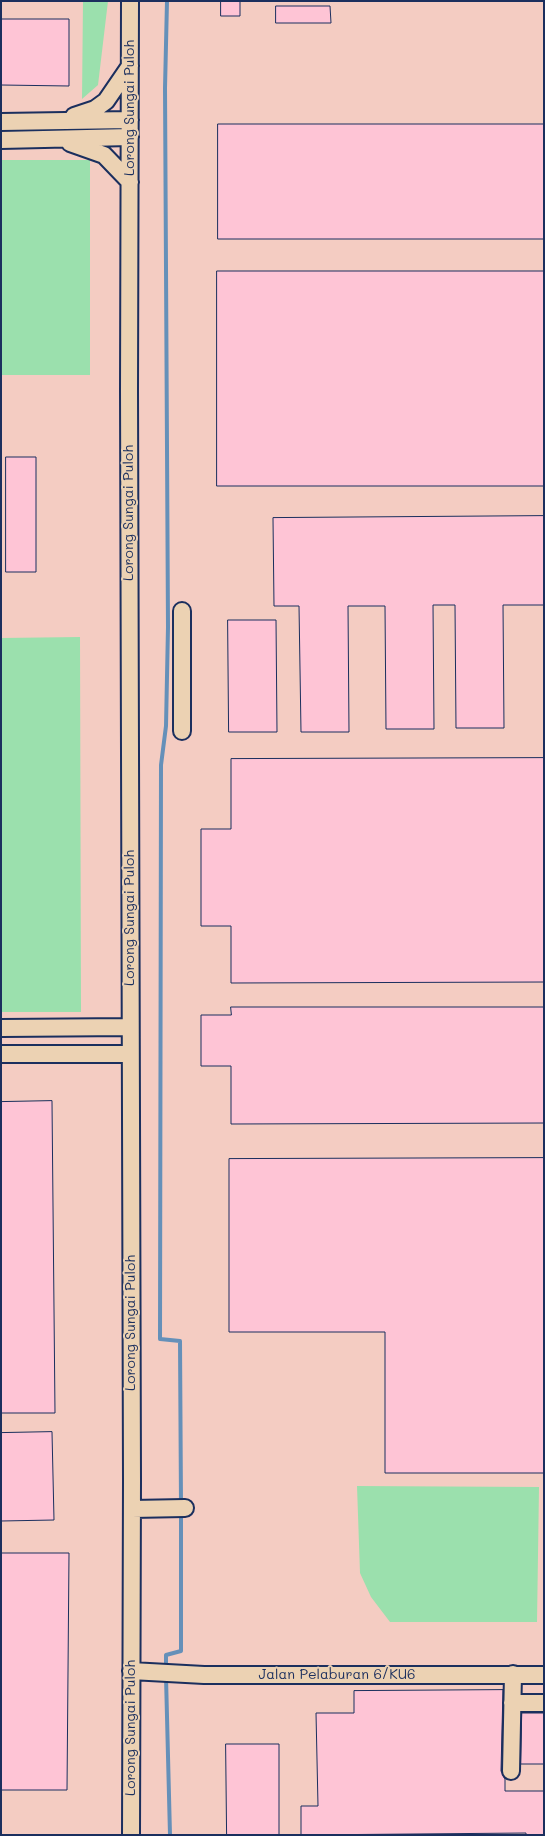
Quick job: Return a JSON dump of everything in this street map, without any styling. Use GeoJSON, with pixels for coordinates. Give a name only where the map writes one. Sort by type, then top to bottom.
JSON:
{"type":"FeatureCollection","features":[{"type":"Feature","properties":{"kind":"street","name":"Lorong Sungai Puloh"},"geometry":{"type":"LineString","coordinates":[[130,1],[131,1835]]}},
{"type":"Feature","properties":{"kind":"street"},"geometry":{"type":"LineString","coordinates":[[55,121],[95,109],[106,101],[130,66]]}},
{"type":"Feature","properties":{"kind":"street"},"geometry":{"type":"LineString","coordinates":[[1,122],[130,120]]}},
{"type":"Feature","properties":{"kind":"street"},"geometry":{"type":"LineString","coordinates":[[1,140],[130,138]]}},
{"type":"Feature","properties":{"kind":"street"},"geometry":{"type":"LineString","coordinates":[[57,140],[104,155],[130,182]]}},
{"type":"Feature","properties":{"kind":"street"},"geometry":{"type":"LineString","coordinates":[[182,610],[182,731]]}},
{"type":"Feature","properties":{"kind":"street"},"geometry":{"type":"LineString","coordinates":[[1,1028],[130,1027]]}},
{"type":"Feature","properties":{"kind":"street"},"geometry":{"type":"LineString","coordinates":[[1,1054],[130,1054]]}},
{"type":"Feature","properties":{"kind":"street"},"geometry":{"type":"LineString","coordinates":[[132,1509],[185,1508]]}},
{"type":"Feature","properties":{"kind":"street","name":"Jalan Pelaburan 6/KU6"},"geometry":{"type":"LineString","coordinates":[[131,1671],[182,1674],[544,1675]]}},
{"type":"Feature","properties":{"kind":"street"},"geometry":{"type":"LineString","coordinates":[[511,1770],[513,1674]]}},
{"type":"Feature","properties":{"kind":"street"},"geometry":{"type":"LineString","coordinates":[[512,1703],[544,1703]]}},
{"type":"Feature","properties":{"kind":"shaded area"},"geometry":{"type":"Polygon","coordinates":[[[1,1],[544,1],[544,1835],[1,1835],[1,1]]]}},
{"type":"Feature","properties":{"kind":"green space"},"geometry":{"type":"Polygon","coordinates":[[[83,1],[108,1],[98,85],[82,99],[83,1]]]}},
{"type":"Feature","properties":{"kind":"green space"},"geometry":{"type":"Polygon","coordinates":[[[1,160],[90,160],[90,375],[1,375],[1,160]]]}},
{"type":"Feature","properties":{"kind":"green space"},"geometry":{"type":"Polygon","coordinates":[[[80,637],[81,1012],[1,1012],[1,638],[80,637]]]}},
{"type":"Feature","properties":{"kind":"green space"},"geometry":{"type":"Polygon","coordinates":[[[357,1486],[539,1487],[537,1622],[390,1622],[371,1597],[360,1573],[357,1486]]]}},
{"type":"Feature","properties":{"kind":"building"},"geometry":{"type":"Polygon","coordinates":[[[221,1],[240,1],[240,16],[221,16],[221,1]]]}},
{"type":"Feature","properties":{"kind":"building"},"geometry":{"type":"Polygon","coordinates":[[[276,6],[330,6],[331,23],[276,23],[276,6]]]}},
{"type":"Feature","properties":{"kind":"building"},"geometry":{"type":"Polygon","coordinates":[[[1,19],[69,19],[69,86],[1,85],[1,19]]]}},
{"type":"Feature","properties":{"kind":"building"},"geometry":{"type":"Polygon","coordinates":[[[218,124],[544,124],[544,239],[218,239],[218,124]]]}},
{"type":"Feature","properties":{"kind":"building"},"geometry":{"type":"Polygon","coordinates":[[[217,271],[544,271],[544,486],[217,486],[217,271]]]}},
{"type":"Feature","properties":{"kind":"building"},"geometry":{"type":"Polygon","coordinates":[[[6,457],[36,457],[36,572],[6,572],[6,457]]]}},
{"type":"Feature","properties":{"kind":"building"},"geometry":{"type":"Polygon","coordinates":[[[544,516],[544,605],[503,605],[504,728],[456,728],[455,605],[433,605],[434,729],[386,729],[385,606],[348,606],[349,732],[301,732],[299,606],[274,606],[273,518],[544,516]]]}},
{"type":"Feature","properties":{"kind":"building"},"geometry":{"type":"Polygon","coordinates":[[[228,620],[276,620],[277,732],[229,732],[228,620]]]}},
{"type":"Feature","properties":{"kind":"building"},"geometry":{"type":"Polygon","coordinates":[[[544,758],[544,982],[231,983],[231,926],[201,926],[201,829],[231,829],[231,759],[544,758]]]}},
{"type":"Feature","properties":{"kind":"building"},"geometry":{"type":"Polygon","coordinates":[[[231,1007],[544,1007],[544,1123],[231,1124],[231,1066],[201,1066],[201,1015],[231,1015],[231,1007]]]}},
{"type":"Feature","properties":{"kind":"building"},"geometry":{"type":"Polygon","coordinates":[[[52,1101],[55,1413],[1,1413],[1,1102],[52,1101]]]}},
{"type":"Feature","properties":{"kind":"building"},"geometry":{"type":"Polygon","coordinates":[[[544,1158],[544,1473],[385,1473],[385,1332],[229,1332],[229,1159],[544,1158]]]}},
{"type":"Feature","properties":{"kind":"building"},"geometry":{"type":"Polygon","coordinates":[[[52,1432],[54,1520],[1,1521],[1,1433],[52,1432]]]}},
{"type":"Feature","properties":{"kind":"building"},"geometry":{"type":"Polygon","coordinates":[[[1,1553],[69,1553],[67,1790],[1,1790],[1,1553]]]}},
{"type":"Feature","properties":{"kind":"building"},"geometry":{"type":"Polygon","coordinates":[[[503,1690],[501,1771],[505,1779],[505,1791],[544,1791],[544,1835],[526,1835],[526,1833],[301,1835],[301,1806],[318,1806],[316,1713],[354,1713],[354,1691],[503,1690]]]}},
{"type":"Feature","properties":{"kind":"building"},"geometry":{"type":"Polygon","coordinates":[[[522,1713],[544,1713],[544,1764],[521,1764],[522,1713]]]}},
{"type":"Feature","properties":{"kind":"building"},"geometry":{"type":"Polygon","coordinates":[[[226,1744],[279,1744],[279,1835],[227,1835],[226,1744]]]}},
{"type":"Feature","properties":{"kind":"waterway"},"geometry":{"type":"LineString","coordinates":[[167,1],[165,88],[168,627],[166,726],[161,765],[160,1339],[180,1341],[181,1505]]}},
{"type":"Feature","properties":{"kind":"waterway"},"geometry":{"type":"LineString","coordinates":[[166,1668],[166,1655],[181,1651],[181,1512]]}},
{"type":"Feature","properties":{"kind":"waterway"},"geometry":{"type":"LineString","coordinates":[[166,1677],[170,1835]]}}]}
